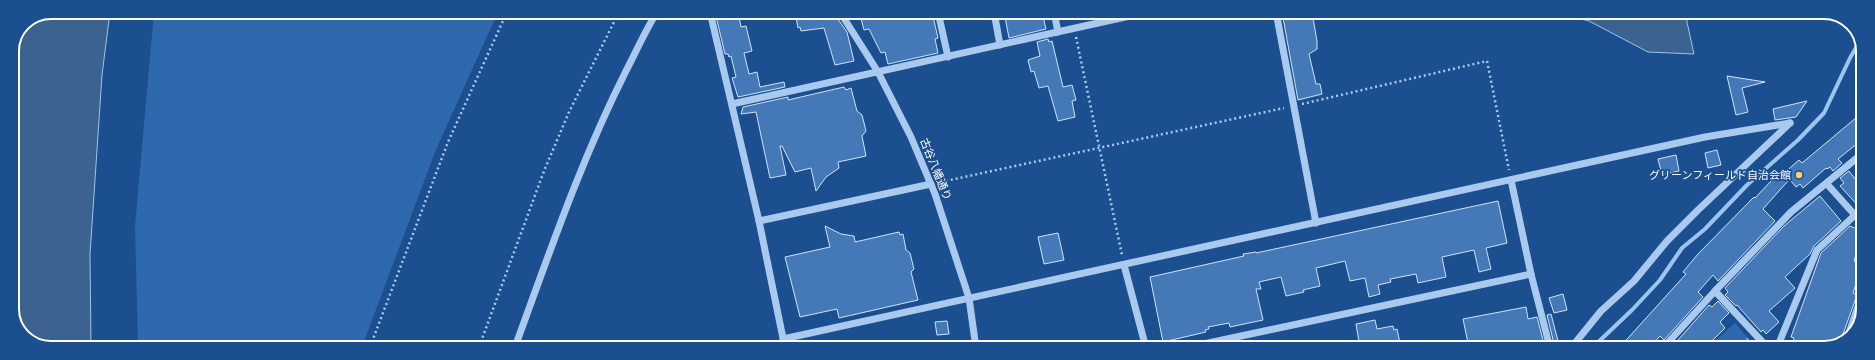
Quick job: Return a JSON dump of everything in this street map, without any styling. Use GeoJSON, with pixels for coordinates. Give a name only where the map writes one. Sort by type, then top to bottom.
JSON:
{"type":"FeatureCollection","features":[{"type":"Feature","properties":{"kind":"street"},"geometry":{"type":"LineString","coordinates":[[518,341],[563,215],[591,145],[622,78],[653,19]]}},
{"type":"Feature","properties":{"kind":"street"},"geometry":{"type":"LineString","coordinates":[[712,19],[759,221],[783,339],[1705,137],[1790,123],[1667,241],[1634,281],[1601,311],[1576,341]]}},
{"type":"Feature","properties":{"kind":"street","name":"古谷八幡通り"},"geometry":{"type":"LineString","coordinates":[[844,19],[878,72],[911,137],[930,184],[969,298],[975,341]]}},
{"type":"Feature","properties":{"kind":"street"},"geometry":{"type":"LineString","coordinates":[[940,19],[948,57]]}},
{"type":"Feature","properties":{"kind":"street"},"geometry":{"type":"LineString","coordinates":[[995,19],[1000,45]]}},
{"type":"Feature","properties":{"kind":"street"},"geometry":{"type":"LineString","coordinates":[[1055,19],[1058,32]]}},
{"type":"Feature","properties":{"kind":"street"},"geometry":{"type":"LineString","coordinates":[[732,104],[1074,29],[1107,19]]}},
{"type":"Feature","properties":{"kind":"street"},"geometry":{"type":"LineString","coordinates":[[1277,19],[1316,223]]}},
{"type":"Feature","properties":{"kind":"street"},"geometry":{"type":"LineString","coordinates":[[1669,341],[1790,212],[1827,184],[1856,158]]}},
{"type":"Feature","properties":{"kind":"street"},"geometry":{"type":"LineString","coordinates":[[1511,180],[1531,274],[1548,341]]}},
{"type":"Feature","properties":{"kind":"street"},"geometry":{"type":"LineString","coordinates":[[759,221],[930,184]]}},
{"type":"Feature","properties":{"kind":"street"},"geometry":{"type":"LineString","coordinates":[[1780,341],[1817,250],[1854,216],[1827,184]]}},
{"type":"Feature","properties":{"kind":"street"},"geometry":{"type":"LineString","coordinates":[[1124,265],[1144,341]]}},
{"type":"Feature","properties":{"kind":"street"},"geometry":{"type":"LineString","coordinates":[[1218,341],[1531,274]]}},
{"type":"Feature","properties":{"kind":"street"},"geometry":{"type":"LineString","coordinates":[[1715,291],[1761,341]]}},
{"type":"Feature","properties":{"kind":"street"},"geometry":{"type":"LineString","coordinates":[[1852,325],[1856,313]]}},
{"type":"Feature","properties":{"kind":"path"},"geometry":{"type":"LineString","coordinates":[[372,341],[448,142],[504,19]]}},
{"type":"Feature","properties":{"kind":"path"},"geometry":{"type":"LineString","coordinates":[[482,341],[544,171],[573,105],[616,19]]}},
{"type":"Feature","properties":{"kind":"path"},"geometry":{"type":"LineString","coordinates":[[1074,29],[1124,265]]}},
{"type":"Feature","properties":{"kind":"path"},"geometry":{"type":"LineString","coordinates":[[930,184],[1099,148],[1104,145],[1294,106],[1487,61],[1511,180]]}},
{"type":"Feature","properties":{"kind":"shaded area"},"geometry":{"type":"Polygon","coordinates":[[[51,19],[109,19],[102,75],[90,254],[91,341],[47,341],[37,338],[28,332],[21,321],[19,311],[19,51],[21,39],[24,33],[33,24],[39,21],[51,19]]]}},
{"type":"Feature","properties":{"kind":"shaded area"},"geometry":{"type":"Polygon","coordinates":[[[153,19],[495,19],[435,152],[364,341],[138,341],[135,226],[153,19]]]}},
{"type":"Feature","properties":{"kind":"shaded area"},"geometry":{"type":"Polygon","coordinates":[[[1580,19],[1687,19],[1694,54],[1648,52],[1589,21],[1580,19]]]}},
{"type":"Feature","properties":{"kind":"shaded area"},"geometry":{"type":"Polygon","coordinates":[[[1735,323],[1751,341],[1715,341],[1735,323]]]}},
{"type":"Feature","properties":{"kind":"building"},"geometry":{"type":"Polygon","coordinates":[[[717,19],[739,19],[741,27],[746,26],[752,51],[744,53],[749,74],[757,72],[760,87],[784,82],[785,87],[738,97],[732,78],[736,77],[731,56],[729,57],[728,54],[725,54],[717,19]]]}},
{"type":"Feature","properties":{"kind":"building"},"geometry":{"type":"Polygon","coordinates":[[[796,19],[838,19],[847,32],[854,61],[835,65],[824,28],[801,31],[800,27],[798,28],[796,19]]]}},
{"type":"Feature","properties":{"kind":"building"},"geometry":{"type":"Polygon","coordinates":[[[861,19],[934,19],[938,38],[935,39],[938,53],[888,64],[885,52],[881,53],[869,29],[864,30],[861,19]]]}},
{"type":"Feature","properties":{"kind":"building"},"geometry":{"type":"Polygon","coordinates":[[[1005,19],[1044,19],[1046,29],[1009,38],[1005,19]]]}},
{"type":"Feature","properties":{"kind":"building"},"geometry":{"type":"Polygon","coordinates":[[[1283,19],[1313,19],[1317,49],[1309,54],[1316,84],[1320,84],[1322,94],[1298,100],[1283,19]]]}},
{"type":"Feature","properties":{"kind":"building"},"geometry":{"type":"Polygon","coordinates":[[[1048,39],[1049,42],[1052,41],[1063,87],[1072,85],[1076,100],[1072,101],[1075,117],[1058,121],[1048,86],[1039,88],[1034,71],[1031,72],[1028,60],[1040,56],[1037,42],[1048,39]]]}},
{"type":"Feature","properties":{"kind":"building"},"geometry":{"type":"Polygon","coordinates":[[[1727,76],[1765,82],[1742,88],[1748,112],[1736,115],[1727,76]]]}},
{"type":"Feature","properties":{"kind":"building"},"geometry":{"type":"Polygon","coordinates":[[[844,87],[846,90],[851,88],[857,111],[862,115],[866,131],[862,136],[866,156],[838,162],[839,168],[826,177],[816,191],[811,168],[795,172],[782,146],[780,146],[786,175],[770,178],[756,112],[741,114],[743,107],[788,97],[788,100],[844,87]]]}},
{"type":"Feature","properties":{"kind":"building"},"geometry":{"type":"Polygon","coordinates":[[[1807,101],[1796,117],[1775,120],[1773,109],[1807,101]]]}},
{"type":"Feature","properties":{"kind":"building"},"geometry":{"type":"Polygon","coordinates":[[[1856,118],[1856,145],[1838,159],[1842,163],[1833,171],[1830,167],[1827,169],[1826,168],[1803,188],[1800,184],[1796,187],[1784,173],[1799,160],[1802,163],[1856,118]]]}},
{"type":"Feature","properties":{"kind":"building"},"geometry":{"type":"Polygon","coordinates":[[[1717,150],[1721,165],[1708,168],[1705,153],[1717,150]]]}},
{"type":"Feature","properties":{"kind":"building"},"geometry":{"type":"Polygon","coordinates":[[[1676,155],[1679,171],[1662,175],[1658,159],[1676,155]]]}},
{"type":"Feature","properties":{"kind":"building"},"geometry":{"type":"Polygon","coordinates":[[[1849,171],[1856,180],[1856,203],[1840,186],[1844,183],[1840,178],[1849,171]]]}},
{"type":"Feature","properties":{"kind":"building"},"geometry":{"type":"Polygon","coordinates":[[[1782,174],[1788,181],[1763,209],[1775,221],[1718,281],[1713,275],[1698,292],[1703,297],[1664,340],[1660,336],[1656,341],[1625,341],[1686,274],[1683,272],[1698,254],[1754,197],[1755,198],[1772,180],[1773,181],[1782,174]]]}},
{"type":"Feature","properties":{"kind":"building"},"geometry":{"type":"Polygon","coordinates":[[[1820,196],[1841,221],[1814,246],[1810,254],[1785,277],[1795,288],[1769,311],[1779,322],[1766,334],[1763,330],[1761,332],[1737,305],[1736,306],[1725,295],[1728,292],[1725,288],[1784,226],[1820,196]]]}},
{"type":"Feature","properties":{"kind":"building"},"geometry":{"type":"Polygon","coordinates":[[[1498,201],[1507,243],[1486,248],[1491,269],[1479,272],[1474,250],[1442,257],[1446,277],[1418,283],[1416,274],[1390,279],[1391,282],[1378,285],[1380,294],[1369,297],[1365,278],[1350,281],[1345,261],[1316,268],[1320,286],[1303,290],[1304,292],[1286,296],[1281,277],[1259,282],[1261,289],[1256,289],[1263,320],[1230,327],[1229,323],[1208,327],[1209,329],[1205,330],[1206,332],[1163,341],[1150,277],[1244,256],[1243,254],[1256,253],[1498,201]]]}},
{"type":"Feature","properties":{"kind":"building"},"geometry":{"type":"Polygon","coordinates":[[[825,226],[841,234],[854,236],[855,242],[899,232],[900,235],[903,234],[906,250],[910,253],[914,269],[911,272],[918,300],[839,318],[837,309],[800,317],[785,257],[830,247],[825,226]]]}},
{"type":"Feature","properties":{"kind":"building"},"geometry":{"type":"Polygon","coordinates":[[[1850,226],[1856,228],[1856,255],[1854,261],[1856,262],[1856,284],[1853,293],[1856,294],[1856,298],[1842,336],[1836,339],[1824,341],[1793,341],[1794,338],[1791,337],[1821,253],[1850,226]]]}},
{"type":"Feature","properties":{"kind":"building"},"geometry":{"type":"Polygon","coordinates":[[[1058,233],[1064,260],[1044,264],[1038,237],[1058,233]]]}},
{"type":"Feature","properties":{"kind":"building"},"geometry":{"type":"Polygon","coordinates":[[[1563,294],[1567,310],[1554,313],[1549,298],[1563,294]]]}},
{"type":"Feature","properties":{"kind":"building"},"geometry":{"type":"Polygon","coordinates":[[[1718,301],[1729,313],[1720,322],[1725,328],[1714,339],[1712,341],[1677,341],[1709,305],[1712,307],[1718,301]]]}},
{"type":"Feature","properties":{"kind":"building"},"geometry":{"type":"Polygon","coordinates":[[[1526,307],[1528,319],[1537,317],[1543,341],[1468,341],[1463,319],[1526,307]]]}},
{"type":"Feature","properties":{"kind":"building"},"geometry":{"type":"Polygon","coordinates":[[[1551,314],[1558,341],[1553,341],[1547,315],[1551,314]]]}},
{"type":"Feature","properties":{"kind":"building"},"geometry":{"type":"Polygon","coordinates":[[[1375,320],[1377,329],[1393,326],[1394,330],[1397,329],[1400,341],[1359,341],[1356,324],[1375,320]]]}},
{"type":"Feature","properties":{"kind":"building"},"geometry":{"type":"Polygon","coordinates":[[[947,321],[949,334],[937,335],[935,322],[947,321]]]}},
{"type":"Feature","properties":{"kind":"waterway"},"geometry":{"type":"LineString","coordinates":[[1599,341],[1632,310],[1660,280],[1682,248],[1705,229],[1747,185],[1798,140],[1824,113],[1856,48]]}},
{"type":"Feature","properties":{"kind":"place","name":"グリーンフィールド自治会館"},"geometry":{"type":"Point","coordinates":[1799,175]}}]}
